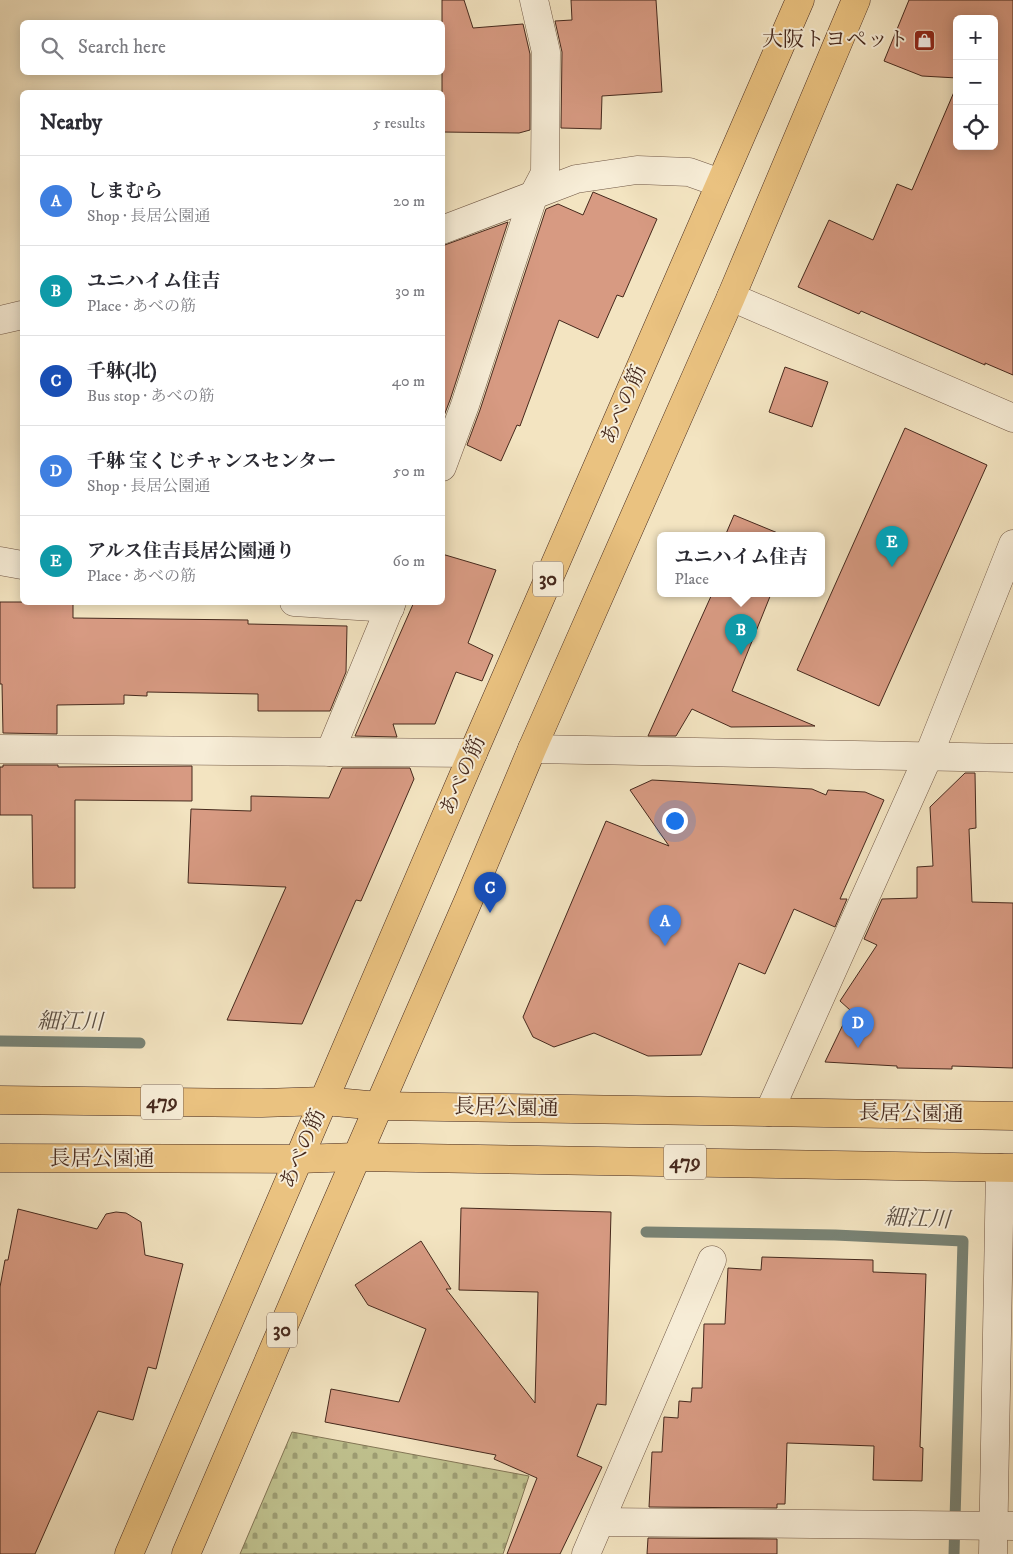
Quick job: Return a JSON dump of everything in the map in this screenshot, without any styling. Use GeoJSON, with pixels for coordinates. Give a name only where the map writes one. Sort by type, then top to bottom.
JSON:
{"type":"FeatureCollection","features":[{"type":"Feature","properties":{"kind":"main road","name":"あべの筋"},"geometry":{"type":"LineString","coordinates":[[129,1554],[473,753],[800,0]]}},
{"type":"Feature","properties":{"kind":"main road","name":"30"},"geometry":{"type":"LineString","coordinates":[[186,1554],[532,749],[731,297],[856,0]]}},
{"type":"Feature","properties":{"kind":"main road","name":"長居公園通"},"geometry":{"type":"LineString","coordinates":[[0,1100],[262,1103],[324,1101],[379,1106],[1013,1116]]}},
{"type":"Feature","properties":{"kind":"main road","name":"長居公園通"},"geometry":{"type":"LineString","coordinates":[[0,1158],[299,1159],[356,1157],[1006,1168]]}},
{"type":"Feature","properties":{"kind":"street"},"geometry":{"type":"LineString","coordinates":[[445,459],[465,405],[534,194],[545,173],[546,52],[534,0]]}},
{"type":"Feature","properties":{"kind":"street"},"geometry":{"type":"LineString","coordinates":[[445,229],[534,194],[576,180],[637,170],[689,172],[720,183]]}},
{"type":"Feature","properties":{"kind":"street"},"geometry":{"type":"LineString","coordinates":[[731,297],[1013,418]]}},
{"type":"Feature","properties":{"kind":"street"},"geometry":{"type":"LineString","coordinates":[[0,320],[20,315]]}},
{"type":"Feature","properties":{"kind":"street"},"geometry":{"type":"LineString","coordinates":[[769,1112],[928,757],[1013,544]]}},
{"type":"Feature","properties":{"kind":"street"},"geometry":{"type":"LineString","coordinates":[[0,561],[20,565]]}},
{"type":"Feature","properties":{"kind":"street"},"geometry":{"type":"LineString","coordinates":[[330,752],[391,606],[367,605]]}},
{"type":"Feature","properties":{"kind":"street"},"geometry":{"type":"LineString","coordinates":[[0,749],[473,753]]}},
{"type":"Feature","properties":{"kind":"street"},"geometry":{"type":"LineString","coordinates":[[532,749],[1013,758]]}},
{"type":"Feature","properties":{"kind":"street"},"geometry":{"type":"LineString","coordinates":[[992,1554],[1003,1526],[1006,1168]]}},
{"type":"Feature","properties":{"kind":"street"},"geometry":{"type":"LineString","coordinates":[[586,1554],[712,1260]]}},
{"type":"Feature","properties":{"kind":"street"},"geometry":{"type":"LineString","coordinates":[[600,1522],[1003,1526]]}},
{"type":"Feature","properties":{"kind":"green space"},"geometry":{"type":"Polygon","coordinates":[[[292,1432],[529,1476],[503,1554],[240,1554],[292,1432]]]}},
{"type":"Feature","properties":{"kind":"building"},"geometry":{"type":"Polygon","coordinates":[[[442,0],[464,0],[473,28],[523,24],[530,54],[530,130],[519,133],[445,132],[445,90],[442,90],[442,75],[445,75],[445,20],[442,20],[442,0]]]}},
{"type":"Feature","properties":{"kind":"building"},"geometry":{"type":"Polygon","coordinates":[[[571,0],[656,0],[662,92],[602,96],[601,129],[561,128],[562,52],[555,21],[572,20],[571,0]]]}},
{"type":"Feature","properties":{"kind":"building"},"geometry":{"type":"Polygon","coordinates":[[[909,0],[1013,0],[1013,375],[985,363],[985,365],[861,311],[859,314],[798,287],[829,220],[873,240],[897,184],[912,190],[953,94],[953,150],[998,150],[998,15],[953,15],[953,78],[922,76],[884,61],[909,0]]]}},
{"type":"Feature","properties":{"kind":"building"},"geometry":{"type":"Polygon","coordinates":[[[593,192],[657,219],[623,297],[617,295],[598,338],[559,320],[520,426],[517,425],[501,461],[467,445],[546,209],[558,204],[583,215],[593,192]]]}},
{"type":"Feature","properties":{"kind":"building"},"geometry":{"type":"Polygon","coordinates":[[[508,222],[445,413],[445,245],[508,222]]]}},
{"type":"Feature","properties":{"kind":"building"},"geometry":{"type":"Polygon","coordinates":[[[785,367],[828,382],[812,427],[769,412],[785,367]]]}},
{"type":"Feature","properties":{"kind":"building"},"geometry":{"type":"Polygon","coordinates":[[[905,428],[987,465],[879,706],[797,670],[905,428]]]}},
{"type":"Feature","properties":{"kind":"building"},"geometry":{"type":"Polygon","coordinates":[[[734,515],[775,532],[727,532],[734,515]]]}},
{"type":"Feature","properties":{"kind":"building"},"geometry":{"type":"Polygon","coordinates":[[[445,555],[496,570],[468,643],[493,655],[482,681],[456,672],[435,724],[393,724],[397,737],[355,736],[413,605],[445,605],[445,555]]]}},
{"type":"Feature","properties":{"kind":"building"},"geometry":{"type":"Polygon","coordinates":[[[711,597],[770,597],[732,691],[815,726],[731,727],[692,709],[676,736],[648,736],[711,597]]]}},
{"type":"Feature","properties":{"kind":"building"},"geometry":{"type":"Polygon","coordinates":[[[0,602],[20,602],[20,605],[73,605],[73,618],[248,620],[248,624],[347,626],[346,672],[330,711],[258,711],[258,694],[147,692],[147,696],[124,695],[124,704],[57,705],[57,734],[3,733],[2,684],[0,684],[0,602]]]}},
{"type":"Feature","properties":{"kind":"building"},"geometry":{"type":"Polygon","coordinates":[[[3,765],[58,765],[58,767],[192,766],[192,801],[75,800],[75,888],[33,888],[32,815],[0,815],[0,767],[3,767],[3,765]]]}},
{"type":"Feature","properties":{"kind":"building"},"geometry":{"type":"Polygon","coordinates":[[[342,768],[410,768],[414,779],[361,901],[356,900],[302,1024],[227,1020],[286,887],[188,883],[191,809],[251,811],[251,796],[329,798],[342,768]]]}},
{"type":"Feature","properties":{"kind":"building"},"geometry":{"type":"Polygon","coordinates":[[[965,773],[975,773],[976,828],[969,829],[972,902],[1013,903],[1013,1068],[952,1066],[952,1069],[897,1068],[897,1066],[825,1062],[850,1010],[840,1001],[877,945],[864,939],[882,899],[917,898],[917,867],[933,866],[930,807],[965,773]]]}},
{"type":"Feature","properties":{"kind":"building"},"geometry":{"type":"Polygon","coordinates":[[[652,780],[812,789],[826,795],[828,790],[865,792],[884,800],[840,899],[847,899],[835,927],[794,909],[765,974],[739,963],[701,1055],[648,1056],[594,1033],[554,1047],[533,1037],[523,1017],[606,821],[669,846],[630,790],[652,780]]]}},
{"type":"Feature","properties":{"kind":"building"},"geometry":{"type":"Polygon","coordinates":[[[461,1208],[611,1212],[606,1405],[597,1404],[577,1456],[602,1467],[560,1554],[507,1554],[537,1478],[494,1459],[496,1455],[325,1422],[331,1389],[399,1402],[426,1329],[368,1305],[355,1285],[421,1241],[451,1289],[446,1289],[535,1403],[538,1292],[459,1290],[461,1208]]]}},
{"type":"Feature","properties":{"kind":"building"},"geometry":{"type":"Polygon","coordinates":[[[18,1209],[97,1229],[106,1214],[126,1213],[141,1222],[145,1255],[183,1264],[156,1369],[148,1367],[133,1420],[98,1411],[35,1554],[0,1554],[0,1287],[5,1260],[8,1260],[18,1209]]]}},
{"type":"Feature","properties":{"kind":"building"},"geometry":{"type":"Polygon","coordinates":[[[762,1257],[873,1260],[873,1272],[926,1274],[920,1447],[923,1448],[922,1481],[873,1480],[874,1446],[787,1443],[785,1504],[777,1504],[777,1508],[649,1507],[652,1452],[662,1452],[664,1417],[678,1418],[679,1401],[691,1402],[692,1388],[702,1388],[704,1324],[725,1324],[728,1268],[761,1270],[762,1257]]]}},
{"type":"Feature","properties":{"kind":"building"},"geometry":{"type":"Polygon","coordinates":[[[648,1538],[777,1539],[777,1554],[647,1554],[648,1538]]]}},
{"type":"Feature","properties":{"kind":"waterway","name":"細江川"},"geometry":{"type":"LineString","coordinates":[[0,1041],[140,1043]]}},
{"type":"Feature","properties":{"kind":"waterway","name":"細江川"},"geometry":{"type":"LineString","coordinates":[[646,1232],[835,1235],[963,1241],[954,1554]]}},
{"type":"Feature","properties":{"kind":"place","name":"大阪トヨペット"},"geometry":{"type":"Point","coordinates":[925,40]}},
{"type":"Feature","properties":{"kind":"place","name":"アルス住吉長居公園通り"},"geometry":{"type":"Point","coordinates":[892,567]}},
{"type":"Feature","properties":{"kind":"place","name":"ユニハイム住吉"},"geometry":{"type":"Point","coordinates":[741,655]}},
{"type":"Feature","properties":{"kind":"place","name":"千躰(北)"},"geometry":{"type":"Point","coordinates":[490,913]}},
{"type":"Feature","properties":{"kind":"place","name":"しまむら"},"geometry":{"type":"Point","coordinates":[665,946]}},
{"type":"Feature","properties":{"kind":"place","name":"千躰 宝くじチャンスセンター"},"geometry":{"type":"Point","coordinates":[858,1048]}}]}
